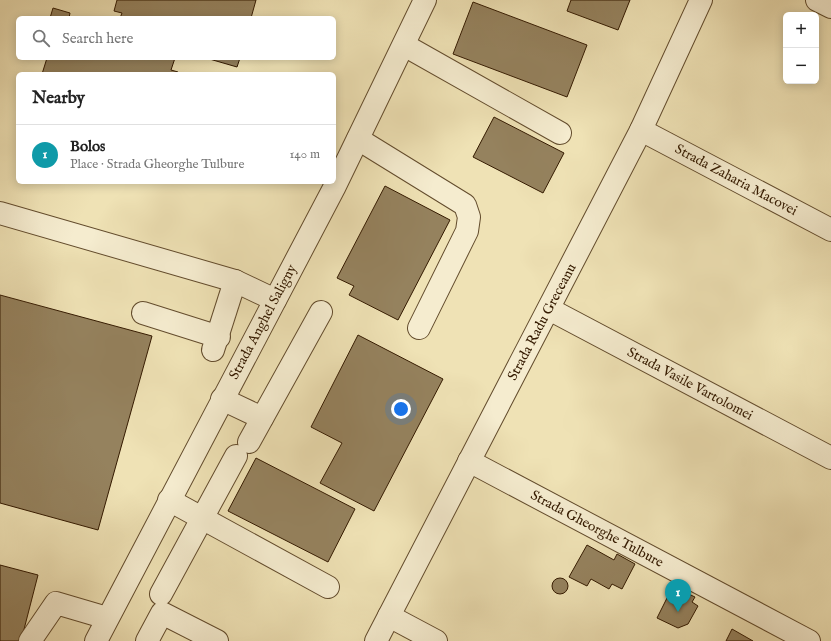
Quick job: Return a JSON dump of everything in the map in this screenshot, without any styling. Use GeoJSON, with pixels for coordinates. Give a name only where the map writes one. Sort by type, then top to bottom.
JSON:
{"type":"FeatureCollection","features":[{"type":"Feature","properties":{"kind":"street","name":"Strada Anghel Saligny"},"geometry":{"type":"LineString","coordinates":[[336,182],[425,0]]}},
{"type":"Feature","properties":{"kind":"street","name":"Strada Radu Greceanu"},"geometry":{"type":"LineString","coordinates":[[376,641],[641,130],[701,0]]}},
{"type":"Feature","properties":{"kind":"street"},"geometry":{"type":"LineString","coordinates":[[817,0],[831,7]]}},
{"type":"Feature","properties":{"kind":"street"},"geometry":{"type":"LineString","coordinates":[[404,45],[560,133]]}},
{"type":"Feature","properties":{"kind":"street","name":"Strada Zaharia Macovei"},"geometry":{"type":"LineString","coordinates":[[641,130],[831,230]]}},
{"type":"Feature","properties":{"kind":"street"},"geometry":{"type":"LineString","coordinates":[[358,140],[465,205],[469,217],[467,232],[419,328]]}},
{"type":"Feature","properties":{"kind":"street","name":"Strada Anghel Saligny"},"geometry":{"type":"LineString","coordinates":[[96,641],[335,184]]}},
{"type":"Feature","properties":{"kind":"street"},"geometry":{"type":"LineString","coordinates":[[0,214],[235,280],[275,300]]}},
{"type":"Feature","properties":{"kind":"street"},"geometry":{"type":"LineString","coordinates":[[143,313],[216,343],[235,280]]}},
{"type":"Feature","properties":{"kind":"street","name":"Strada Vasile Vartolomei"},"geometry":{"type":"LineString","coordinates":[[549,309],[831,458]]}},
{"type":"Feature","properties":{"kind":"street"},"geometry":{"type":"LineString","coordinates":[[161,594],[202,518],[242,449],[262,418],[321,312]]}},
{"type":"Feature","properties":{"kind":"street"},"geometry":{"type":"LineString","coordinates":[[222,399],[262,418]]}},
{"type":"Feature","properties":{"kind":"street","name":"Strada Gheorghe Tulbure"},"geometry":{"type":"LineString","coordinates":[[469,461],[809,641]]}},
{"type":"Feature","properties":{"kind":"street"},"geometry":{"type":"LineString","coordinates":[[169,500],[328,587]]}},
{"type":"Feature","properties":{"kind":"street"},"geometry":{"type":"LineString","coordinates":[[30,641],[56,603],[107,618]]}},
{"type":"Feature","properties":{"kind":"street"},"geometry":{"type":"LineString","coordinates":[[147,641],[162,613],[217,641]]}},
{"type":"Feature","properties":{"kind":"street"},"geometry":{"type":"LineString","coordinates":[[389,616],[436,641]]}},
{"type":"Feature","properties":{"kind":"building"},"geometry":{"type":"Polygon","coordinates":[[[117,0],[256,0],[252,16],[121,16],[122,13],[114,11],[117,0]]]}},
{"type":"Feature","properties":{"kind":"building"},"geometry":{"type":"Polygon","coordinates":[[[571,0],[630,0],[618,30],[567,11],[571,0]]]}},
{"type":"Feature","properties":{"kind":"building"},"geometry":{"type":"Polygon","coordinates":[[[473,2],[587,45],[567,97],[453,54],[473,2]]]}},
{"type":"Feature","properties":{"kind":"building"},"geometry":{"type":"Polygon","coordinates":[[[53,8],[70,13],[69,16],[51,16],[53,8]]]}},
{"type":"Feature","properties":{"kind":"building"},"geometry":{"type":"Polygon","coordinates":[[[46,60],[174,60],[171,70],[178,72],[43,72],[46,60]]]}},
{"type":"Feature","properties":{"kind":"building"},"geometry":{"type":"Polygon","coordinates":[[[213,60],[239,60],[237,67],[213,60]]]}},
{"type":"Feature","properties":{"kind":"building"},"geometry":{"type":"Polygon","coordinates":[[[494,117],[564,153],[543,193],[473,157],[494,117]]]}},
{"type":"Feature","properties":{"kind":"building"},"geometry":{"type":"Polygon","coordinates":[[[385,186],[450,220],[398,320],[349,295],[354,286],[337,278],[385,186]]]}},
{"type":"Feature","properties":{"kind":"building"},"geometry":{"type":"Polygon","coordinates":[[[0,295],[152,336],[98,530],[0,503],[0,295]]]}},
{"type":"Feature","properties":{"kind":"building"},"geometry":{"type":"Polygon","coordinates":[[[358,335],[443,379],[374,511],[320,483],[342,443],[311,427],[358,335]]]}},
{"type":"Feature","properties":{"kind":"building"},"geometry":{"type":"Polygon","coordinates":[[[256,458],[355,509],[328,562],[228,511],[256,458]]]}},
{"type":"Feature","properties":{"kind":"building"},"geometry":{"type":"Polygon","coordinates":[[[587,545],[614,560],[617,554],[635,564],[622,589],[612,584],[609,589],[591,579],[587,586],[569,577],[587,545]]]}},
{"type":"Feature","properties":{"kind":"building"},"geometry":{"type":"Polygon","coordinates":[[[0,565],[38,575],[21,641],[0,641],[0,565]]]}},
{"type":"Feature","properties":{"kind":"building"},"geometry":{"type":"Polygon","coordinates":[[[560,578],[567,583],[568,586],[563,593],[560,594],[553,589],[552,586],[557,579],[560,578]]]}},
{"type":"Feature","properties":{"kind":"building"},"geometry":{"type":"Polygon","coordinates":[[[680,590],[695,597],[692,602],[698,606],[688,624],[678,628],[657,618],[669,594],[676,598],[680,590]]]}},
{"type":"Feature","properties":{"kind":"building"},"geometry":{"type":"Polygon","coordinates":[[[732,629],[753,641],[726,641],[732,629]]]}},
{"type":"Feature","properties":{"kind":"place","name":"Bolos"},"geometry":{"type":"Point","coordinates":[678,612]}}]}
